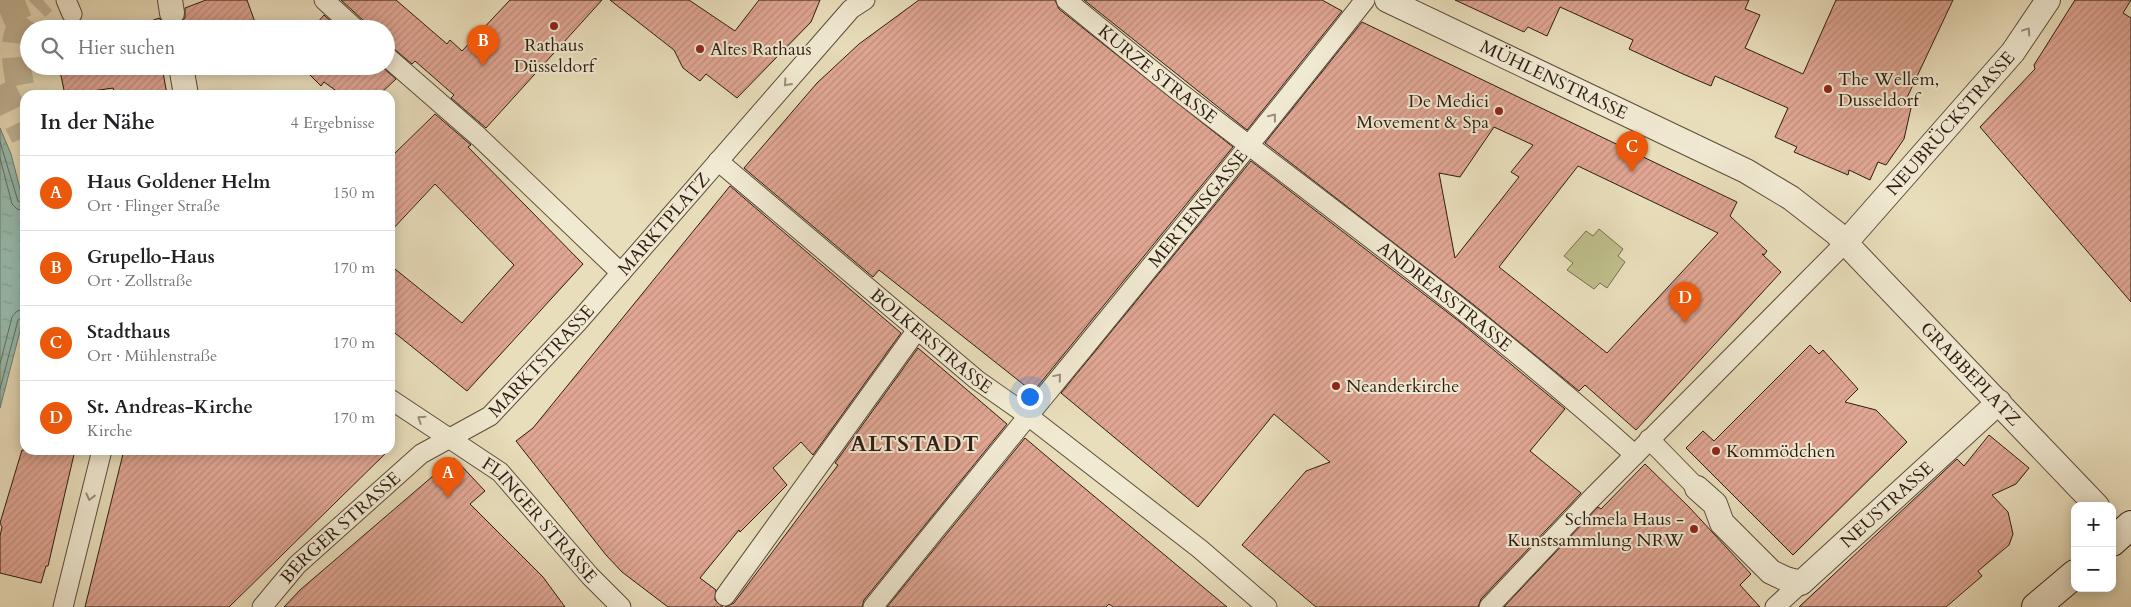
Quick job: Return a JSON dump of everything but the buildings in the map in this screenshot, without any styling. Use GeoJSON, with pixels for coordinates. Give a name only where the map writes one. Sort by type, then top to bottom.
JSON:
{"type":"FeatureCollection","features":[{"type":"Feature","properties":{"kind":"main road"},"geometry":{"type":"LineString","coordinates":[[2036,607],[2071,577]]}},
{"type":"Feature","properties":{"kind":"street"},"geometry":{"type":"LineString","coordinates":[[324,0],[346,20]]}},
{"type":"Feature","properties":{"kind":"street","name":"KURZE STRASSE"},"geometry":{"type":"LineString","coordinates":[[1066,0],[1175,89],[1250,146]]}},
{"type":"Feature","properties":{"kind":"street","name":"MERTENSGASSE"},"geometry":{"type":"LineString","coordinates":[[873,607],[1027,415],[1250,146],[1365,0]]}},
{"type":"Feature","properties":{"kind":"street","name":"NEUBRÜCKSTRASSE"},"geometry":{"type":"LineString","coordinates":[[1846,242],[2013,52],[2048,0]]}},
{"type":"Feature","properties":{"kind":"street","name":"MÜHLENSTRASSE"},"geometry":{"type":"LineString","coordinates":[[1393,1],[1746,171],[1791,198],[1846,242]]}},
{"type":"Feature","properties":{"kind":"street","name":"MARKTPLATZ"},"geometry":{"type":"LineString","coordinates":[[395,64],[479,137],[621,273],[857,3]]}},
{"type":"Feature","properties":{"kind":"street"},"geometry":{"type":"LineString","coordinates":[[183,75],[185,90]]}},
{"type":"Feature","properties":{"kind":"street","name":"ANDREASSTRASSE"},"geometry":{"type":"LineString","coordinates":[[1250,146],[1514,351],[1635,454]]}},
{"type":"Feature","properties":{"kind":"street","name":"BOLKERSTRASSE"},"geometry":{"type":"LineString","coordinates":[[718,161],[977,380],[1027,415],[1200,549],[1267,607]]}},
{"type":"Feature","properties":{"kind":"street"},"geometry":{"type":"LineString","coordinates":[[1489,607],[1635,454],[1846,242]]}},
{"type":"Feature","properties":{"kind":"street","name":"GRABBEPLATZ"},"geometry":{"type":"LineString","coordinates":[[1846,242],[2093,502]]}},
{"type":"Feature","properties":{"kind":"street","name":"MARKTSTRASSE"},"geometry":{"type":"LineString","coordinates":[[452,439],[490,416],[621,273]]}},
{"type":"Feature","properties":{"kind":"street"},"geometry":{"type":"LineString","coordinates":[[725,596],[917,330]]}},
{"type":"Feature","properties":{"kind":"street","name":"FLINGER STRASSE"},"geometry":{"type":"LineString","coordinates":[[395,402],[500,472],[590,576],[621,607]]}},
{"type":"Feature","properties":{"kind":"street","name":"NEUSTRASSE"},"geometry":{"type":"LineString","coordinates":[[1775,607],[1999,402]]}},
{"type":"Feature","properties":{"kind":"street","name":"BERGER STRASSE"},"geometry":{"type":"LineString","coordinates":[[262,607],[298,566],[421,454],[452,439]]}},
{"type":"Feature","properties":{"kind":"street"},"geometry":{"type":"LineString","coordinates":[[1649,440],[1714,504],[1722,522],[1771,572],[1801,583]]}},
{"type":"Feature","properties":{"kind":"street"},"geometry":{"type":"LineString","coordinates":[[63,607],[101,455]]}},
{"type":"Feature","properties":{"kind":"green space"},"geometry":{"type":"Polygon","coordinates":[[[1599,229],[1623,249],[1618,256],[1625,262],[1607,288],[1600,283],[1594,289],[1567,270],[1573,263],[1564,256],[1586,231],[1593,236],[1599,229]]]}},
{"type":"Feature","properties":{"kind":"water"},"geometry":{"type":"Polygon","coordinates":[[[0,128],[11,154],[20,189],[20,331],[0,408],[0,128]]]}},
{"type":"Feature","properties":{"kind":"tunnel"},"geometry":{"type":"LineString","coordinates":[[0,13],[32,0]]}},
{"type":"Feature","properties":{"kind":"tunnel"},"geometry":{"type":"LineString","coordinates":[[25,20],[43,0]]}},
{"type":"Feature","properties":{"kind":"tunnel"},"geometry":{"type":"LineString","coordinates":[[20,29],[17,38],[16,59],[20,85]]}},
{"type":"Feature","properties":{"kind":"tunnel"},"geometry":{"type":"LineString","coordinates":[[0,85],[20,127]]}},
{"type":"Feature","properties":{"kind":"place","name":"Rathaus Düsseldorf"},"geometry":{"type":"Point","coordinates":[554,26]}},
{"type":"Feature","properties":{"kind":"place","name":"Altes Rathaus"},"geometry":{"type":"Point","coordinates":[700,49]}},
{"type":"Feature","properties":{"kind":"place","name":"Grupello-Haus"},"geometry":{"type":"Point","coordinates":[483,66]}},
{"type":"Feature","properties":{"kind":"place","name":"The Wellem, Dusseldorf"},"geometry":{"type":"Point","coordinates":[1828,89]}},
{"type":"Feature","properties":{"kind":"place","name":"De Medici Movement & Spa"},"geometry":{"type":"Point","coordinates":[1499,111]}},
{"type":"Feature","properties":{"kind":"place","name":"Stadthaus"},"geometry":{"type":"Point","coordinates":[1632,172]}},
{"type":"Feature","properties":{"kind":"place","name":"St. Andreas-Kirche"},"geometry":{"type":"Point","coordinates":[1685,323]}},
{"type":"Feature","properties":{"kind":"place","name":"Neanderkirche"},"geometry":{"type":"Point","coordinates":[1336,386]}},
{"type":"Feature","properties":{"kind":"place","name":"Kommödchen"},"geometry":{"type":"Point","coordinates":[1716,451]}},
{"type":"Feature","properties":{"kind":"place","name":"Haus Goldener Helm"},"geometry":{"type":"Point","coordinates":[448,498]}},
{"type":"Feature","properties":{"kind":"place","name":"Schmela Haus - Kunstsammlung NRW"},"geometry":{"type":"Point","coordinates":[1694,529]}},
{"type":"Feature","properties":{"kind":"district","name":"ALTSTADT"},"geometry":{"type":"Point","coordinates":[915,444]}}]}
